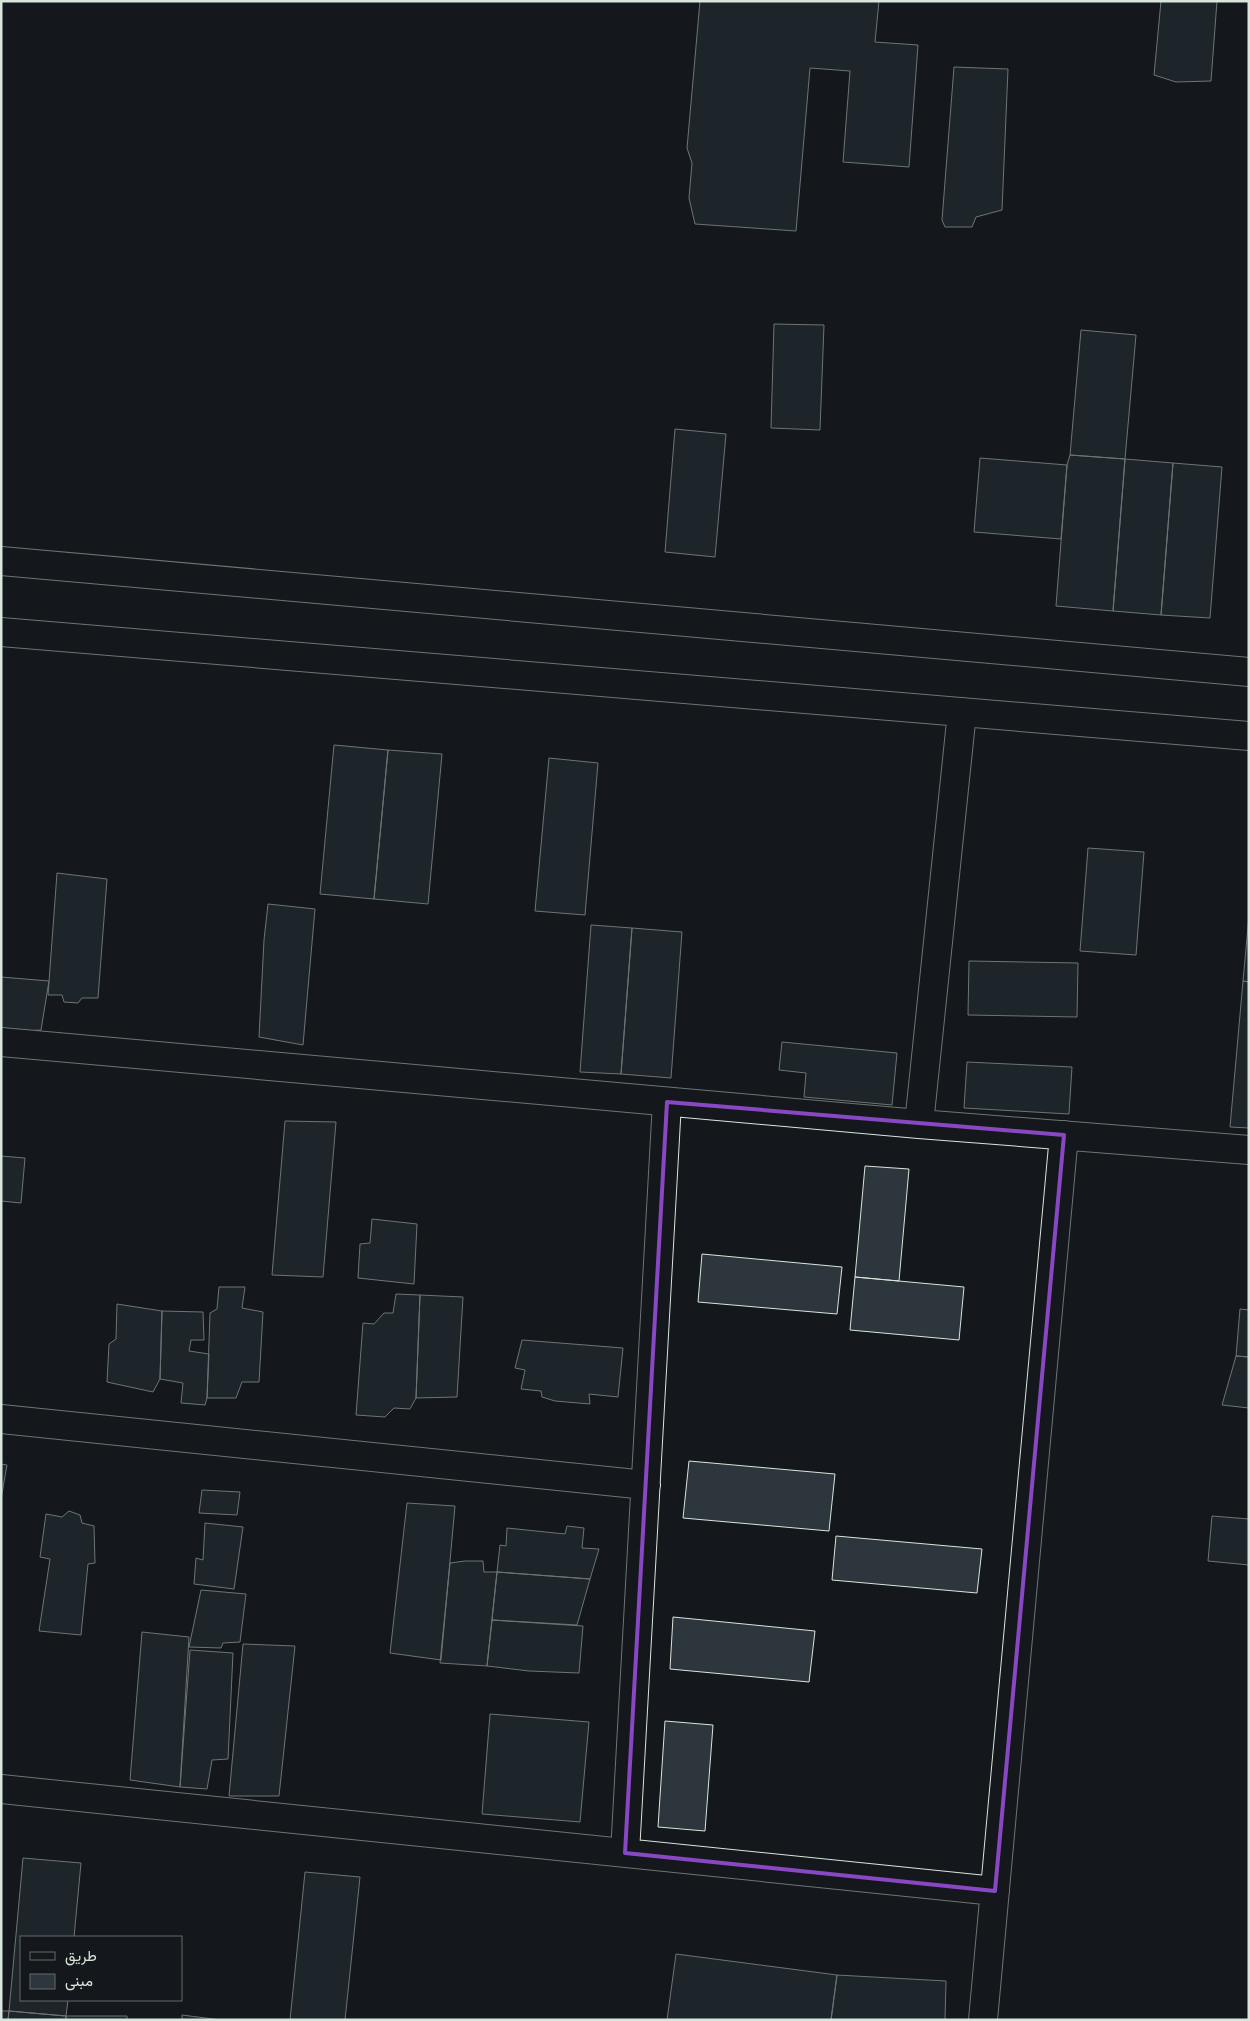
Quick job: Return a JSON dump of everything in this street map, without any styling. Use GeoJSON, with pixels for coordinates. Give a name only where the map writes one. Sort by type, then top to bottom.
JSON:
{"type":"FeatureCollection","features":[{"type":"Feature","properties":{"kind":"street"},"geometry":{"type":"LineString","coordinates":[[1,561],[1249,672]]}},
{"type":"Feature","properties":{"kind":"street"},"geometry":{"type":"LineString","coordinates":[[1,632],[1249,736]]}},
{"type":"Feature","properties":{"kind":"street"},"geometry":{"type":"LineString","coordinates":[[920,1124],[962,712]]}},
{"type":"Feature","properties":{"kind":"street"},"geometry":{"type":"LineString","coordinates":[[1,1042],[920,1124],[1249,1150]]}},
{"type":"Feature","properties":{"kind":"street"},"geometry":{"type":"LineString","coordinates":[[625,1853],[667,1102]]}},
{"type":"Feature","properties":{"kind":"street"},"geometry":{"type":"LineString","coordinates":[[983,2020],[1064,1135]]}},
{"type":"Feature","properties":{"kind":"street"},"geometry":{"type":"LineString","coordinates":[[1,1419],[646,1485]]}},
{"type":"Feature","properties":{"kind":"street"},"geometry":{"type":"LineString","coordinates":[[1,1789],[995,1891]]}},
{"type":"Feature","properties":{"kind":"highlighted area"},"geometry":{"type":"Polygon","coordinates":[[[667,1102],[1064,1135],[995,1891],[625,1853],[667,1102]]]}},
{"type":"Feature","properties":{"kind":"building"},"geometry":{"type":"Polygon","coordinates":[[[700,1],[879,1],[875,42],[918,45],[909,167],[843,162],[850,71],[810,68],[796,231],[695,224],[689,198],[692,163],[687,148],[700,1]]]}},
{"type":"Feature","properties":{"kind":"building"},"geometry":{"type":"Polygon","coordinates":[[[1161,1],[1217,1],[1211,81],[1176,82],[1154,75],[1161,1]]]}},
{"type":"Feature","properties":{"kind":"building"},"geometry":{"type":"Polygon","coordinates":[[[954,67],[1008,69],[1002,210],[976,217],[972,227],[945,227],[942,220],[954,67]]]}},
{"type":"Feature","properties":{"kind":"building"},"geometry":{"type":"Polygon","coordinates":[[[774,324],[824,325],[820,430],[771,428],[774,324]]]}},
{"type":"Feature","properties":{"kind":"building"},"geometry":{"type":"Polygon","coordinates":[[[1081,330],[1136,335],[1125,459],[1070,455],[1081,330]]]}},
{"type":"Feature","properties":{"kind":"building"},"geometry":{"type":"Polygon","coordinates":[[[675,429],[726,434],[715,557],[665,552],[675,429]]]}},
{"type":"Feature","properties":{"kind":"building"},"geometry":{"type":"Polygon","coordinates":[[[1070,455],[1125,459],[1113,611],[1056,606],[1067,465],[1070,455]]]}},
{"type":"Feature","properties":{"kind":"building"},"geometry":{"type":"Polygon","coordinates":[[[980,458],[1067,465],[1061,539],[974,532],[980,458]]]}},
{"type":"Feature","properties":{"kind":"building"},"geometry":{"type":"Polygon","coordinates":[[[1125,459],[1173,463],[1161,615],[1113,611],[1125,459]]]}},
{"type":"Feature","properties":{"kind":"building"},"geometry":{"type":"Polygon","coordinates":[[[1173,463],[1222,467],[1210,618],[1161,615],[1173,463]]]}},
{"type":"Feature","properties":{"kind":"building"},"geometry":{"type":"Polygon","coordinates":[[[334,745],[388,750],[374,899],[320,894],[334,745]]]}},
{"type":"Feature","properties":{"kind":"building"},"geometry":{"type":"Polygon","coordinates":[[[388,750],[442,754],[428,904],[374,899],[388,750]]]}},
{"type":"Feature","properties":{"kind":"building"},"geometry":{"type":"Polygon","coordinates":[[[549,758],[598,763],[585,915],[535,911],[549,758]]]}},
{"type":"Feature","properties":{"kind":"building"},"geometry":{"type":"Polygon","coordinates":[[[1088,848],[1144,852],[1136,955],[1080,951],[1088,848]]]}},
{"type":"Feature","properties":{"kind":"building"},"geometry":{"type":"Polygon","coordinates":[[[57,873],[107,879],[98,998],[82,998],[78,1003],[64,1002],[62,995],[48,995],[57,873]]]}},
{"type":"Feature","properties":{"kind":"building"},"geometry":{"type":"Polygon","coordinates":[[[268,904],[315,909],[303,1045],[259,1037],[264,940],[268,904]]]}},
{"type":"Feature","properties":{"kind":"building"},"geometry":{"type":"Polygon","coordinates":[[[1249,916],[1249,982],[1243,981],[1249,916]]]}},
{"type":"Feature","properties":{"kind":"building"},"geometry":{"type":"Polygon","coordinates":[[[591,925],[632,928],[621,1074],[580,1072],[591,925]]]}},
{"type":"Feature","properties":{"kind":"building"},"geometry":{"type":"Polygon","coordinates":[[[632,928],[682,932],[671,1078],[621,1074],[632,928]]]}},
{"type":"Feature","properties":{"kind":"building"},"geometry":{"type":"Polygon","coordinates":[[[969,961],[1078,963],[1077,1017],[968,1015],[969,961]]]}},
{"type":"Feature","properties":{"kind":"building"},"geometry":{"type":"Polygon","coordinates":[[[1,977],[49,981],[41,1030],[23,1031],[1,1028],[1,977]]]}},
{"type":"Feature","properties":{"kind":"building"},"geometry":{"type":"Polygon","coordinates":[[[1243,981],[1249,982],[1249,1128],[1230,1127],[1243,981]]]}},
{"type":"Feature","properties":{"kind":"building"},"geometry":{"type":"Polygon","coordinates":[[[782,1042],[897,1053],[892,1105],[804,1097],[806,1073],[779,1070],[782,1042]]]}},
{"type":"Feature","properties":{"kind":"building"},"geometry":{"type":"Polygon","coordinates":[[[967,1062],[1072,1067],[1069,1114],[964,1108],[967,1062]]]}},
{"type":"Feature","properties":{"kind":"building"},"geometry":{"type":"Polygon","coordinates":[[[285,1121],[336,1122],[323,1277],[272,1275],[285,1121]]]}},
{"type":"Feature","properties":{"kind":"building"},"geometry":{"type":"Polygon","coordinates":[[[1,1156],[25,1158],[21,1203],[1,1201],[1,1156]]]}},
{"type":"Feature","properties":{"kind":"building"},"geometry":{"type":"Polygon","coordinates":[[[865,1166],[909,1169],[899,1281],[855,1277],[865,1166]]]}},
{"type":"Feature","properties":{"kind":"building"},"geometry":{"type":"Polygon","coordinates":[[[372,1219],[417,1224],[414,1284],[358,1278],[360,1244],[370,1243],[372,1219]]]}},
{"type":"Feature","properties":{"kind":"building"},"geometry":{"type":"Polygon","coordinates":[[[702,1254],[842,1267],[837,1314],[698,1302],[702,1254]]]}},
{"type":"Feature","properties":{"kind":"building"},"geometry":{"type":"Polygon","coordinates":[[[855,1277],[964,1287],[959,1340],[850,1330],[855,1277]]]}},
{"type":"Feature","properties":{"kind":"building"},"geometry":{"type":"Polygon","coordinates":[[[219,1287],[245,1287],[242,1308],[263,1312],[259,1382],[242,1382],[236,1398],[207,1398],[210,1313],[217,1309],[219,1287]]]}},
{"type":"Feature","properties":{"kind":"building"},"geometry":{"type":"Polygon","coordinates":[[[396,1294],[420,1295],[416,1398],[410,1409],[394,1408],[385,1417],[356,1415],[363,1323],[374,1324],[384,1313],[393,1313],[396,1294]]]}},
{"type":"Feature","properties":{"kind":"building"},"geometry":{"type":"Polygon","coordinates":[[[420,1295],[463,1297],[457,1397],[416,1398],[420,1295]]]}},
{"type":"Feature","properties":{"kind":"building"},"geometry":{"type":"Polygon","coordinates":[[[117,1304],[162,1311],[160,1379],[153,1392],[107,1382],[109,1344],[116,1339],[117,1304]]]}},
{"type":"Feature","properties":{"kind":"building"},"geometry":{"type":"Polygon","coordinates":[[[1240,1309],[1249,1310],[1249,1357],[1236,1356],[1240,1309]]]}},
{"type":"Feature","properties":{"kind":"building"},"geometry":{"type":"Polygon","coordinates":[[[162,1311],[203,1312],[204,1340],[191,1340],[189,1351],[209,1354],[205,1405],[181,1403],[183,1383],[160,1379],[162,1311]]]}},
{"type":"Feature","properties":{"kind":"building"},"geometry":{"type":"Polygon","coordinates":[[[522,1340],[623,1348],[618,1397],[589,1394],[590,1404],[555,1401],[542,1397],[541,1391],[521,1389],[525,1370],[515,1368],[522,1340]]]}},
{"type":"Feature","properties":{"kind":"building"},"geometry":{"type":"Polygon","coordinates":[[[1236,1356],[1249,1357],[1249,1408],[1222,1405],[1236,1356]]]}},
{"type":"Feature","properties":{"kind":"building"},"geometry":{"type":"Polygon","coordinates":[[[689,1461],[835,1474],[829,1531],[683,1518],[689,1461]]]}},
{"type":"Feature","properties":{"kind":"building"},"geometry":{"type":"Polygon","coordinates":[[[1,1464],[7,1465],[1,1499],[1,1464]]]}},
{"type":"Feature","properties":{"kind":"building"},"geometry":{"type":"Polygon","coordinates":[[[202,1490],[240,1492],[237,1515],[199,1513],[202,1490]]]}},
{"type":"Feature","properties":{"kind":"building"},"geometry":{"type":"Polygon","coordinates":[[[407,1503],[455,1506],[441,1660],[390,1653],[407,1503]]]}},
{"type":"Feature","properties":{"kind":"building"},"geometry":{"type":"Polygon","coordinates":[[[69,1511],[80,1515],[82,1523],[94,1526],[95,1563],[88,1564],[81,1635],[39,1631],[50,1559],[40,1557],[46,1514],[62,1517],[69,1511]]]}},
{"type":"Feature","properties":{"kind":"building"},"geometry":{"type":"Polygon","coordinates":[[[1212,1516],[1249,1519],[1249,1565],[1208,1561],[1212,1516]]]}},
{"type":"Feature","properties":{"kind":"building"},"geometry":{"type":"Polygon","coordinates":[[[205,1523],[243,1527],[234,1589],[194,1584],[196,1558],[203,1560],[205,1523]]]}},
{"type":"Feature","properties":{"kind":"building"},"geometry":{"type":"Polygon","coordinates":[[[567,1526],[584,1528],[582,1548],[599,1549],[590,1579],[497,1572],[500,1545],[506,1546],[507,1528],[565,1534],[567,1526]]]}},
{"type":"Feature","properties":{"kind":"building"},"geometry":{"type":"Polygon","coordinates":[[[836,1536],[982,1549],[977,1593],[832,1580],[836,1536]]]}},
{"type":"Feature","properties":{"kind":"building"},"geometry":{"type":"Polygon","coordinates":[[[483,1561],[484,1572],[497,1572],[487,1666],[440,1663],[450,1563],[483,1561]]]}},
{"type":"Feature","properties":{"kind":"building"},"geometry":{"type":"Polygon","coordinates":[[[497,1572],[590,1579],[577,1625],[492,1620],[497,1572]]]}},
{"type":"Feature","properties":{"kind":"building"},"geometry":{"type":"Polygon","coordinates":[[[201,1590],[246,1594],[240,1642],[223,1643],[221,1648],[189,1647],[201,1590]]]}},
{"type":"Feature","properties":{"kind":"building"},"geometry":{"type":"Polygon","coordinates":[[[673,1617],[815,1631],[809,1682],[670,1669],[673,1617]]]}},
{"type":"Feature","properties":{"kind":"building"},"geometry":{"type":"Polygon","coordinates":[[[492,1620],[583,1626],[579,1673],[529,1671],[487,1666],[492,1620]]]}},
{"type":"Feature","properties":{"kind":"building"},"geometry":{"type":"Polygon","coordinates":[[[142,1632],[189,1637],[180,1787],[130,1780],[142,1632]]]}},
{"type":"Feature","properties":{"kind":"building"},"geometry":{"type":"Polygon","coordinates":[[[243,1644],[295,1646],[279,1796],[229,1796],[243,1644]]]}},
{"type":"Feature","properties":{"kind":"building"},"geometry":{"type":"Polygon","coordinates":[[[190,1650],[233,1653],[228,1759],[212,1760],[207,1789],[180,1787],[190,1650]]]}},
{"type":"Feature","properties":{"kind":"building"},"geometry":{"type":"Polygon","coordinates":[[[490,1714],[589,1722],[580,1822],[482,1814],[490,1714]]]}},
{"type":"Feature","properties":{"kind":"building"},"geometry":{"type":"Polygon","coordinates":[[[665,1721],[713,1725],[705,1831],[658,1827],[665,1721]]]}},
{"type":"Feature","properties":{"kind":"building"},"geometry":{"type":"Polygon","coordinates":[[[23,1858],[81,1863],[74,1936],[20,1936],[20,2001],[68,2001],[66,2016],[9,2011],[23,1858]]]}},
{"type":"Feature","properties":{"kind":"building"},"geometry":{"type":"Polygon","coordinates":[[[305,1872],[360,1877],[345,2020],[290,2020],[305,1872]]]}},
{"type":"Feature","properties":{"kind":"building"},"geometry":{"type":"Polygon","coordinates":[[[676,1954],[837,1975],[831,2020],[667,2020],[676,1954]]]}},
{"type":"Feature","properties":{"kind":"building"},"geometry":{"type":"Polygon","coordinates":[[[837,1975],[946,1981],[945,2020],[831,2020],[837,1975]]]}},
{"type":"Feature","properties":{"kind":"building"},"geometry":{"type":"Polygon","coordinates":[[[1,2011],[9,2011],[8,2020],[1,2020],[1,2011]]]}},
{"type":"Feature","properties":{"kind":"building"},"geometry":{"type":"Polygon","coordinates":[[[9,2011],[66,2016],[66,2020],[8,2020],[9,2011]]]}},
{"type":"Feature","properties":{"kind":"building"},"geometry":{"type":"Polygon","coordinates":[[[182,2015],[221,2020],[182,2020],[182,2015]]]}},
{"type":"Feature","properties":{"kind":"building"},"geometry":{"type":"Polygon","coordinates":[[[66,2016],[127,2016],[127,2020],[66,2020],[66,2016]]]}}]}
